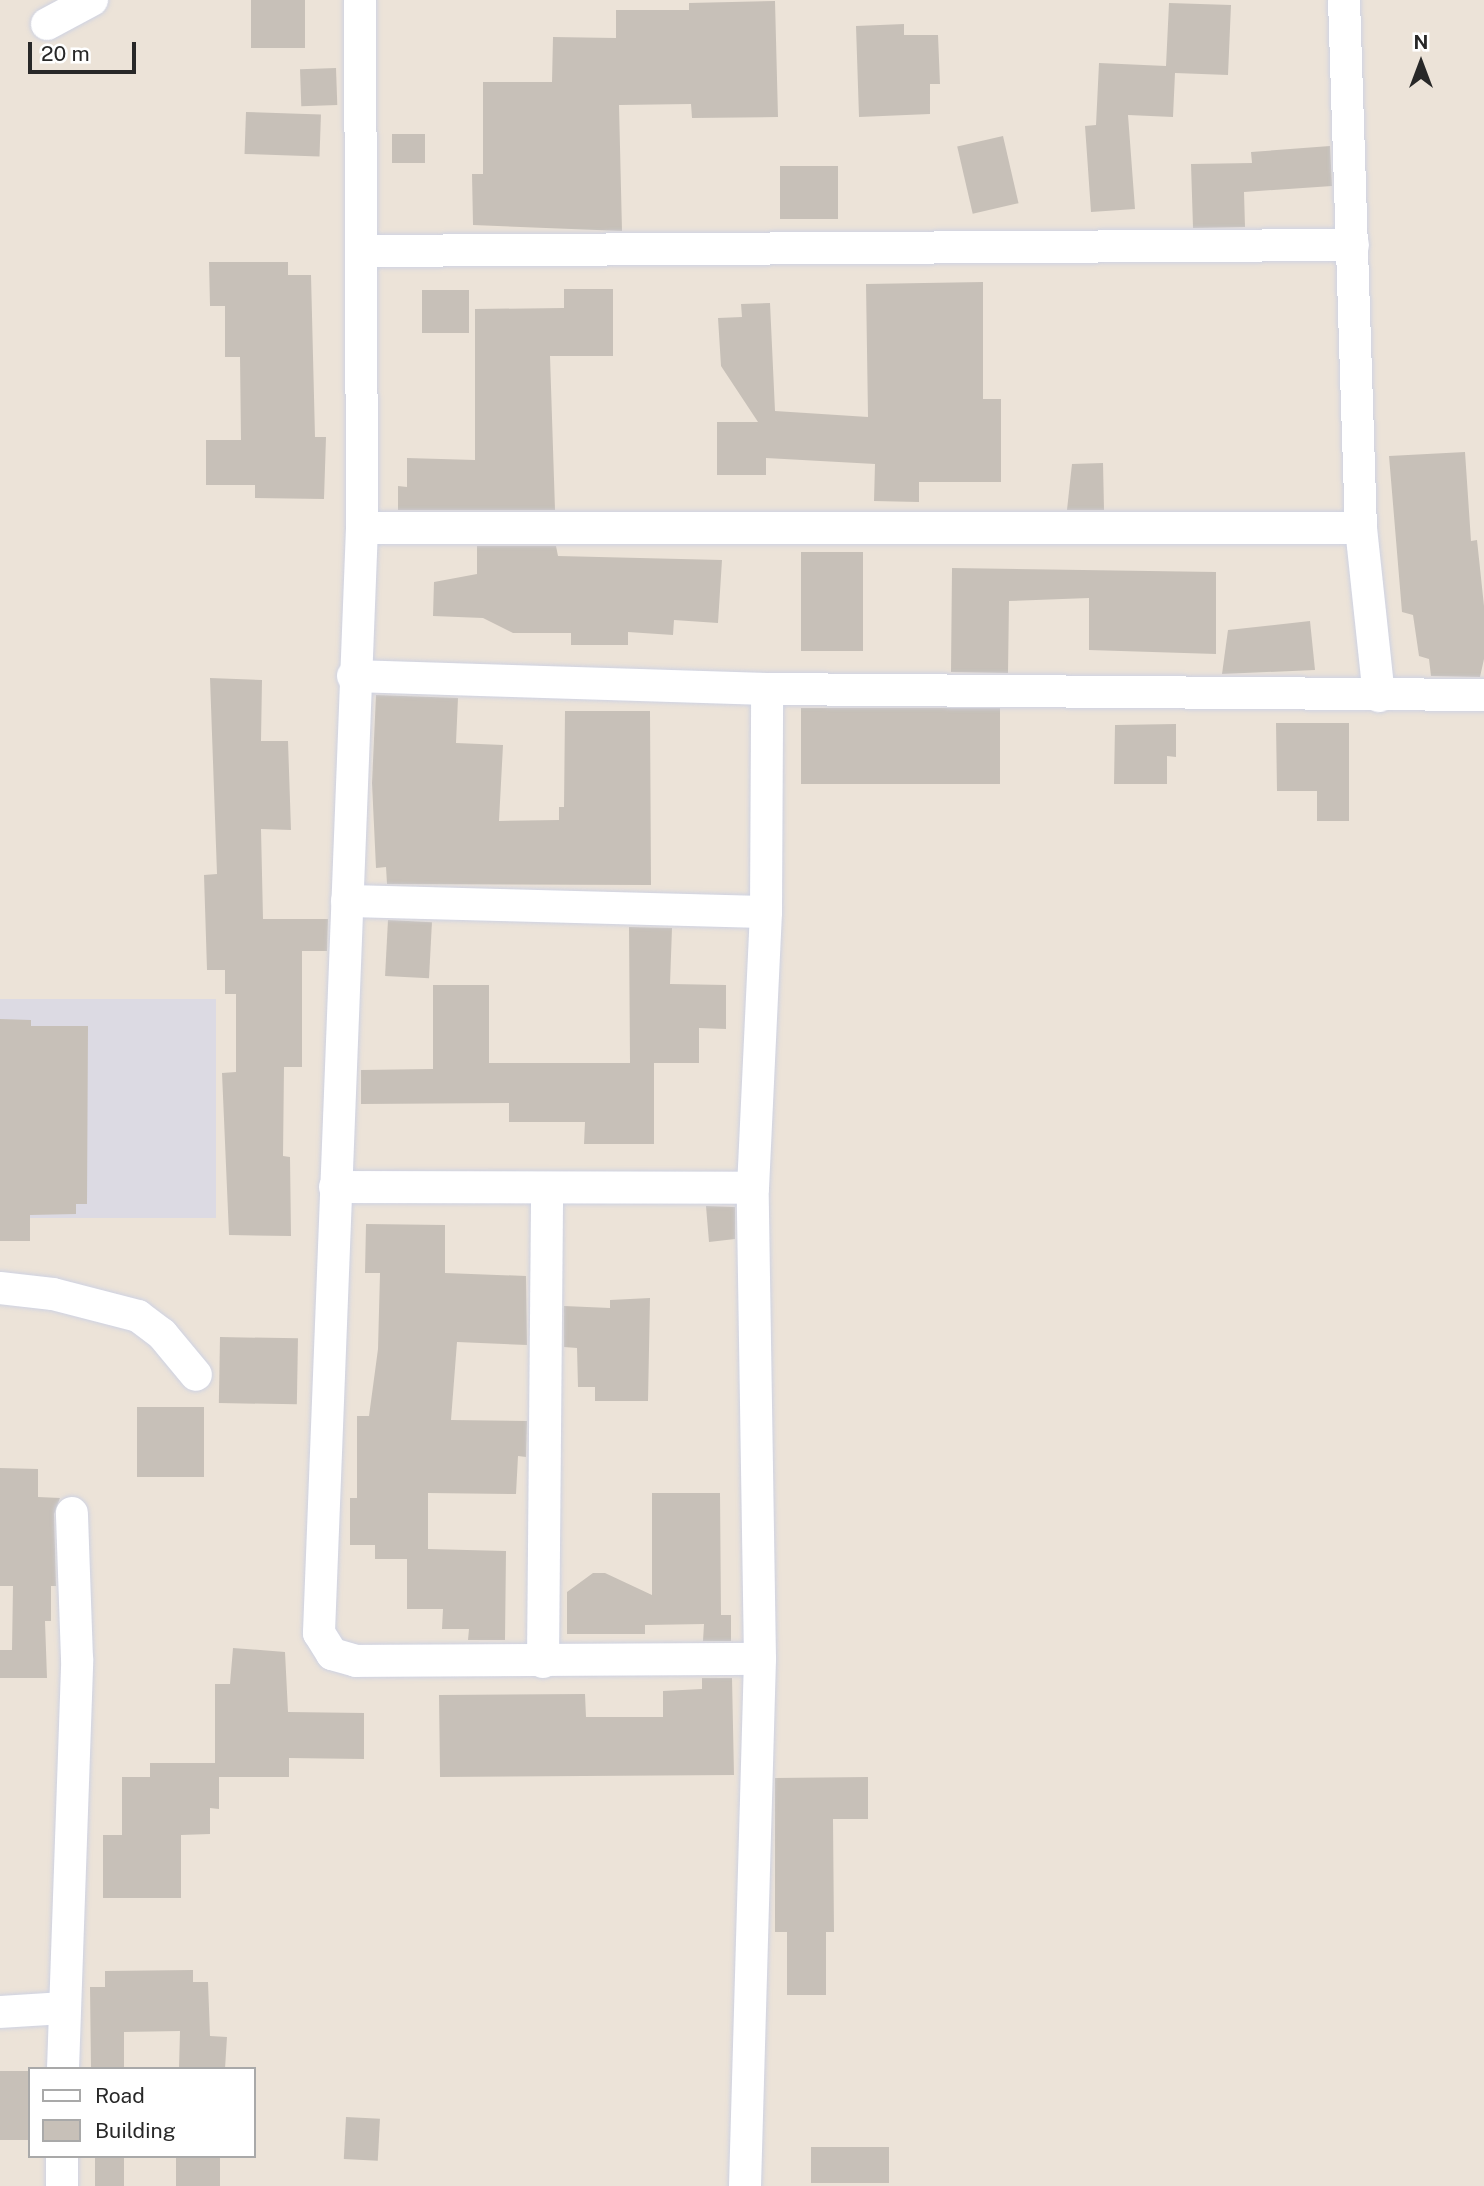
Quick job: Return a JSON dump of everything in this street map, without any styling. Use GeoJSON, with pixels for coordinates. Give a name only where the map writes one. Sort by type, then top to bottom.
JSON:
{"type":"FeatureCollection","features":[{"type":"Feature","properties":{"kind":"street"},"geometry":{"type":"LineString","coordinates":[[47,24],[92,0]]}},
{"type":"Feature","properties":{"kind":"street"},"geometry":{"type":"LineString","coordinates":[[360,0],[362,528],[354,676],[319,1633],[324,1646],[341,1660],[356,1661],[760,1659]]}},
{"type":"Feature","properties":{"kind":"street"},"geometry":{"type":"LineString","coordinates":[[1344,0],[1361,528],[1379,696]]}},
{"type":"Feature","properties":{"kind":"street"},"geometry":{"type":"LineString","coordinates":[[362,251],[1353,245]]}},
{"type":"Feature","properties":{"kind":"street"},"geometry":{"type":"LineString","coordinates":[[362,528],[1361,528]]}},
{"type":"Feature","properties":{"kind":"street"},"geometry":{"type":"LineString","coordinates":[[354,676],[767,690],[1484,695]]}},
{"type":"Feature","properties":{"kind":"street"},"geometry":{"type":"LineString","coordinates":[[745,2186],[760,1659],[753,1188],[766,912],[767,690]]}},
{"type":"Feature","properties":{"kind":"street"},"geometry":{"type":"LineString","coordinates":[[347,901],[766,912]]}},
{"type":"Feature","properties":{"kind":"street"},"geometry":{"type":"LineString","coordinates":[[335,1187],[547,1191],[753,1188]]}},
{"type":"Feature","properties":{"kind":"street"},"geometry":{"type":"LineString","coordinates":[[542,1662],[547,1191]]}},
{"type":"Feature","properties":{"kind":"street"},"geometry":{"type":"LineString","coordinates":[[0,1288],[53,1294],[138,1316],[162,1334],[196,1375]]}},
{"type":"Feature","properties":{"kind":"street"},"geometry":{"type":"LineString","coordinates":[[63,2067],[77,1659],[72,1513]]}},
{"type":"Feature","properties":{"kind":"street"},"geometry":{"type":"LineString","coordinates":[[0,2012],[64,2008]]}},
{"type":"Feature","properties":{"kind":"street"},"geometry":{"type":"LineString","coordinates":[[62,2158],[62,2186]]}},
{"type":"Feature","properties":{"kind":"shaded area"},"geometry":{"type":"Polygon","coordinates":[[[0,999],[216,999],[216,1218],[0,1218],[0,999]]]}},
{"type":"Feature","properties":{"kind":"building"},"geometry":{"type":"Polygon","coordinates":[[[251,0],[305,0],[305,48],[251,48],[251,0]]]}},
{"type":"Feature","properties":{"kind":"building"},"geometry":{"type":"Polygon","coordinates":[[[775,1],[778,117],[692,118],[691,104],[619,105],[622,231],[473,225],[472,174],[483,174],[483,82],[552,82],[553,37],[616,38],[616,10],[689,10],[689,3],[775,1]]]}},
{"type":"Feature","properties":{"kind":"building"},"geometry":{"type":"Polygon","coordinates":[[[1169,3],[1231,5],[1228,75],[1175,73],[1173,117],[1128,115],[1135,209],[1091,212],[1085,126],[1096,125],[1099,63],[1166,66],[1169,3]]]}},
{"type":"Feature","properties":{"kind":"building"},"geometry":{"type":"Polygon","coordinates":[[[904,24],[904,35],[938,35],[940,84],[930,84],[930,114],[859,117],[856,26],[904,24]]]}},
{"type":"Feature","properties":{"kind":"building"},"geometry":{"type":"Polygon","coordinates":[[[336,68],[337,105],[301,106],[300,69],[336,68]]]}},
{"type":"Feature","properties":{"kind":"building"},"geometry":{"type":"Polygon","coordinates":[[[246,112],[321,115],[319,157],[245,154],[246,112]]]}},
{"type":"Feature","properties":{"kind":"building"},"geometry":{"type":"Polygon","coordinates":[[[392,134],[425,134],[425,163],[392,163],[392,134]]]}},
{"type":"Feature","properties":{"kind":"building"},"geometry":{"type":"Polygon","coordinates":[[[1003,136],[1019,203],[973,214],[957,147],[1003,136]]]}},
{"type":"Feature","properties":{"kind":"building"},"geometry":{"type":"Polygon","coordinates":[[[1330,146],[1332,186],[1244,192],[1245,227],[1193,228],[1191,164],[1252,163],[1251,152],[1330,146]]]}},
{"type":"Feature","properties":{"kind":"building"},"geometry":{"type":"Polygon","coordinates":[[[780,166],[838,166],[838,219],[780,219],[780,166]]]}},
{"type":"Feature","properties":{"kind":"building"},"geometry":{"type":"Polygon","coordinates":[[[209,262],[288,262],[288,275],[311,275],[315,437],[326,437],[324,499],[255,498],[255,485],[206,485],[206,440],[241,440],[240,357],[225,357],[225,306],[210,306],[209,262]]]}},
{"type":"Feature","properties":{"kind":"building"},"geometry":{"type":"Polygon","coordinates":[[[983,282],[983,399],[1001,399],[1001,482],[919,482],[919,502],[874,501],[875,464],[766,458],[766,475],[717,475],[717,422],[758,422],[721,366],[718,318],[742,317],[741,304],[770,303],[775,411],[868,417],[866,284],[983,282]]]}},
{"type":"Feature","properties":{"kind":"building"},"geometry":{"type":"Polygon","coordinates":[[[564,289],[613,289],[613,356],[550,356],[555,510],[398,510],[398,486],[407,487],[407,458],[475,460],[475,309],[564,308],[564,289]]]}},
{"type":"Feature","properties":{"kind":"building"},"geometry":{"type":"Polygon","coordinates":[[[422,290],[469,290],[469,333],[422,333],[422,290]]]}},
{"type":"Feature","properties":{"kind":"building"},"geometry":{"type":"Polygon","coordinates":[[[1465,452],[1471,541],[1477,540],[1484,606],[1484,659],[1480,677],[1431,676],[1429,659],[1419,656],[1413,615],[1402,612],[1389,456],[1465,452]]]}},
{"type":"Feature","properties":{"kind":"building"},"geometry":{"type":"Polygon","coordinates":[[[1103,463],[1104,510],[1067,510],[1072,464],[1103,463]]]}},
{"type":"Feature","properties":{"kind":"building"},"geometry":{"type":"Polygon","coordinates":[[[477,546],[556,546],[558,556],[722,560],[718,623],[674,620],[673,635],[628,632],[628,645],[571,645],[571,633],[513,633],[483,618],[433,616],[434,582],[477,574],[477,546]]]}},
{"type":"Feature","properties":{"kind":"building"},"geometry":{"type":"Polygon","coordinates":[[[801,552],[863,552],[863,651],[801,651],[801,552]]]}},
{"type":"Feature","properties":{"kind":"building"},"geometry":{"type":"Polygon","coordinates":[[[952,568],[1216,572],[1216,654],[1089,650],[1089,598],[1009,601],[1008,673],[951,672],[952,568]]]}},
{"type":"Feature","properties":{"kind":"building"},"geometry":{"type":"Polygon","coordinates":[[[1310,621],[1315,670],[1222,674],[1228,630],[1310,621]]]}},
{"type":"Feature","properties":{"kind":"building"},"geometry":{"type":"Polygon","coordinates":[[[210,678],[262,680],[261,741],[288,741],[291,830],[261,829],[263,919],[328,919],[327,951],[302,951],[302,1067],[284,1067],[283,1156],[290,1157],[291,1236],[229,1235],[222,1073],[236,1072],[236,994],[225,994],[225,970],[207,970],[204,875],[217,874],[210,678]]]}},
{"type":"Feature","properties":{"kind":"building"},"geometry":{"type":"Polygon","coordinates":[[[376,695],[458,698],[456,743],[503,745],[499,821],[559,820],[559,807],[564,807],[565,711],[650,711],[651,885],[387,884],[386,867],[376,868],[372,783],[376,695]]]}},
{"type":"Feature","properties":{"kind":"building"},"geometry":{"type":"Polygon","coordinates":[[[801,708],[1000,708],[1000,784],[801,784],[801,708]]]}},
{"type":"Feature","properties":{"kind":"building"},"geometry":{"type":"Polygon","coordinates":[[[1276,723],[1349,723],[1349,821],[1317,821],[1317,791],[1277,791],[1276,723]]]}},
{"type":"Feature","properties":{"kind":"building"},"geometry":{"type":"Polygon","coordinates":[[[1176,724],[1176,757],[1167,756],[1167,784],[1114,784],[1115,725],[1176,724]]]}},
{"type":"Feature","properties":{"kind":"building"},"geometry":{"type":"Polygon","coordinates":[[[388,920],[432,922],[429,978],[385,976],[388,920]]]}},
{"type":"Feature","properties":{"kind":"building"},"geometry":{"type":"Polygon","coordinates":[[[629,927],[672,928],[670,984],[726,985],[726,1029],[699,1028],[699,1063],[630,1063],[629,927]]]}},
{"type":"Feature","properties":{"kind":"building"},"geometry":{"type":"Polygon","coordinates":[[[433,985],[489,985],[489,1063],[654,1063],[654,1144],[584,1144],[585,1122],[509,1122],[509,1103],[361,1104],[361,1070],[433,1069],[433,985]]]}},
{"type":"Feature","properties":{"kind":"building"},"geometry":{"type":"Polygon","coordinates":[[[0,1019],[31,1020],[31,1026],[88,1026],[87,1204],[76,1204],[76,1214],[30,1215],[30,1241],[0,1241],[0,1019]]]}},
{"type":"Feature","properties":{"kind":"building"},"geometry":{"type":"Polygon","coordinates":[[[706,1206],[735,1207],[735,1239],[709,1242],[706,1206]]]}},
{"type":"Feature","properties":{"kind":"building"},"geometry":{"type":"Polygon","coordinates":[[[366,1224],[445,1225],[445,1273],[526,1276],[527,1345],[457,1342],[451,1420],[527,1421],[526,1457],[518,1456],[516,1494],[428,1493],[428,1549],[506,1551],[505,1640],[468,1640],[469,1629],[442,1629],[443,1609],[407,1609],[407,1559],[375,1559],[375,1545],[350,1545],[350,1498],[357,1498],[357,1416],[369,1416],[378,1349],[380,1273],[365,1273],[366,1224]]]}},
{"type":"Feature","properties":{"kind":"building"},"geometry":{"type":"Polygon","coordinates":[[[650,1298],[648,1401],[595,1401],[595,1387],[578,1387],[577,1348],[564,1347],[564,1306],[610,1308],[610,1300],[650,1298]]]}},
{"type":"Feature","properties":{"kind":"building"},"geometry":{"type":"Polygon","coordinates":[[[220,1337],[298,1338],[297,1404],[219,1403],[220,1337]]]}},
{"type":"Feature","properties":{"kind":"building"},"geometry":{"type":"Polygon","coordinates":[[[137,1407],[204,1407],[204,1477],[137,1477],[137,1407]]]}},
{"type":"Feature","properties":{"kind":"building"},"geometry":{"type":"Polygon","coordinates":[[[0,1468],[38,1469],[38,1497],[60,1498],[54,1514],[56,1586],[51,1586],[51,1621],[45,1621],[47,1678],[0,1678],[0,1650],[12,1650],[13,1586],[0,1586],[0,1468]]]}},
{"type":"Feature","properties":{"kind":"building"},"geometry":{"type":"Polygon","coordinates":[[[652,1493],[720,1493],[721,1615],[731,1615],[731,1641],[703,1641],[704,1624],[645,1625],[645,1634],[567,1634],[567,1592],[593,1573],[605,1573],[652,1595],[652,1493]]]}},
{"type":"Feature","properties":{"kind":"building"},"geometry":{"type":"Polygon","coordinates":[[[233,1648],[285,1652],[288,1712],[364,1713],[364,1759],[289,1758],[289,1777],[219,1777],[219,1809],[210,1808],[210,1834],[181,1835],[181,1898],[103,1898],[103,1835],[122,1835],[122,1777],[150,1777],[150,1763],[215,1763],[215,1684],[230,1684],[233,1648]]]}},
{"type":"Feature","properties":{"kind":"building"},"geometry":{"type":"Polygon","coordinates":[[[702,1678],[732,1678],[734,1775],[440,1777],[439,1695],[585,1694],[586,1717],[663,1717],[663,1691],[702,1689],[702,1678]]]}},
{"type":"Feature","properties":{"kind":"building"},"geometry":{"type":"Polygon","coordinates":[[[868,1777],[868,1819],[833,1819],[834,1932],[826,1932],[826,1995],[787,1995],[787,1932],[775,1932],[775,1778],[868,1777]]]}},
{"type":"Feature","properties":{"kind":"building"},"geometry":{"type":"Polygon","coordinates":[[[193,1970],[193,1982],[208,1982],[210,2036],[227,2037],[225,2067],[179,2067],[180,2031],[124,2032],[124,2067],[91,2067],[90,1987],[105,1987],[105,1971],[193,1970]]]}},
{"type":"Feature","properties":{"kind":"building"},"geometry":{"type":"Polygon","coordinates":[[[0,2071],[28,2071],[28,2140],[0,2140],[0,2071]]]}},
{"type":"Feature","properties":{"kind":"building"},"geometry":{"type":"Polygon","coordinates":[[[346,2117],[380,2119],[378,2161],[344,2159],[346,2117]]]}},
{"type":"Feature","properties":{"kind":"building"},"geometry":{"type":"Polygon","coordinates":[[[811,2147],[889,2147],[889,2183],[811,2183],[811,2147]]]}},
{"type":"Feature","properties":{"kind":"building"},"geometry":{"type":"Polygon","coordinates":[[[95,2158],[124,2158],[124,2186],[95,2186],[95,2158]]]}},
{"type":"Feature","properties":{"kind":"building"},"geometry":{"type":"Polygon","coordinates":[[[176,2158],[220,2158],[220,2186],[176,2186],[176,2158]]]}}]}
